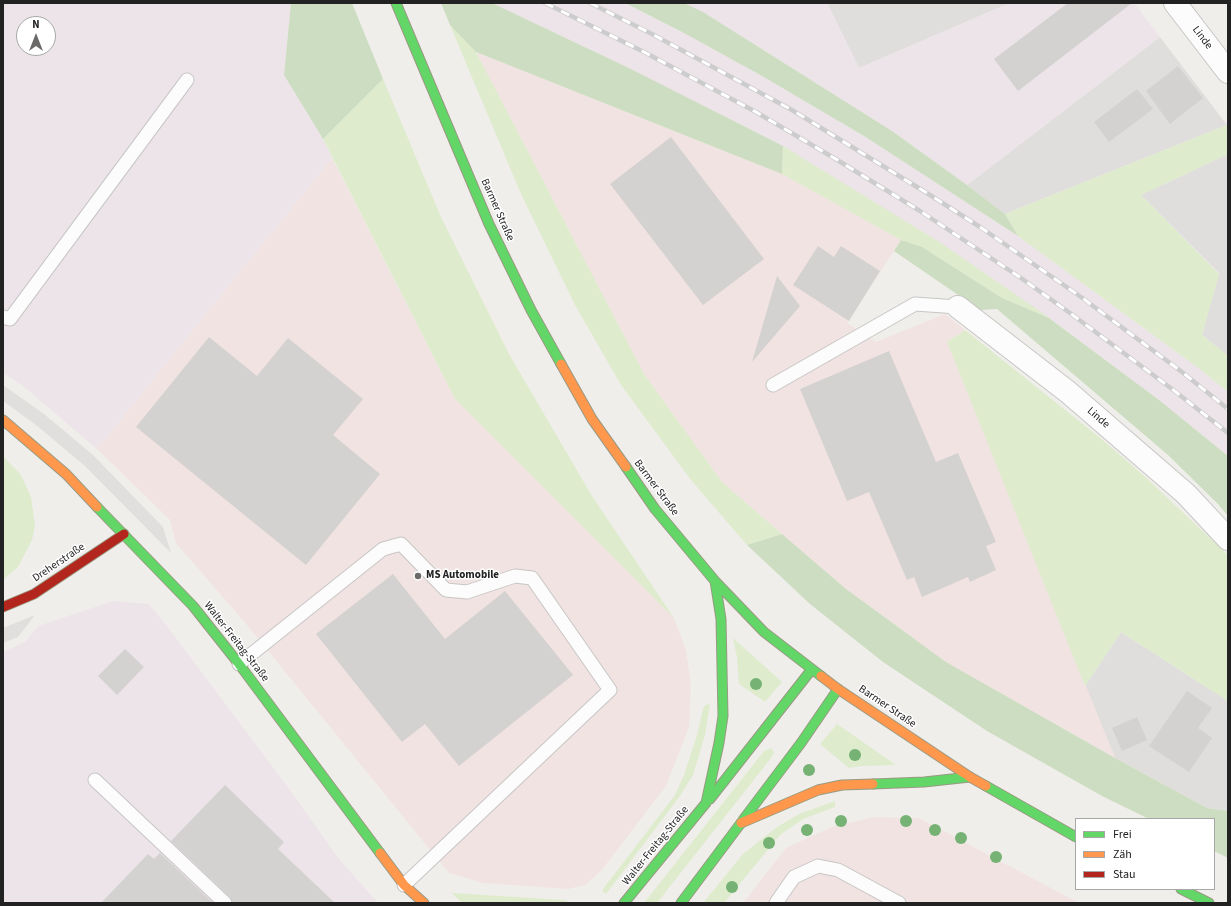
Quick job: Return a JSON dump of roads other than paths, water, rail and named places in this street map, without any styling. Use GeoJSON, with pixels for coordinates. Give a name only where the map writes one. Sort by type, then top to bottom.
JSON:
{"type":"FeatureCollection","features":[{"type":"Feature","properties":{"kind":"main road","name":"Barmer Straße"},"geometry":{"type":"LineString","coordinates":[[396,3],[489,224],[531,310],[592,419],[655,509],[715,581],[764,632],[838,689],[970,777],[1075,836]]}},
{"type":"Feature","properties":{"kind":"main road","name":"Walter-Freitag-Straße"},"geometry":{"type":"LineString","coordinates":[[3,420],[66,474],[193,606],[239,664],[404,885],[424,903]]}},
{"type":"Feature","properties":{"kind":"main road","name":"Dreherstraße"},"geometry":{"type":"LineString","coordinates":[[3,607],[34,594],[124,534]]}},
{"type":"Feature","properties":{"kind":"main road"},"geometry":{"type":"LineString","coordinates":[[706,803],[719,743],[723,716],[721,619],[715,581]]}},
{"type":"Feature","properties":{"kind":"main road","name":"Walter-Freitag-Straße"},"geometry":{"type":"LineString","coordinates":[[624,903],[706,803],[812,669]]}},
{"type":"Feature","properties":{"kind":"main road"},"geometry":{"type":"LineString","coordinates":[[681,903],[802,743],[838,689]]}},
{"type":"Feature","properties":{"kind":"main road"},"geometry":{"type":"LineString","coordinates":[[741,823],[818,790],[842,785],[924,782],[970,777]]}},
{"type":"Feature","properties":{"kind":"main road"},"geometry":{"type":"LineString","coordinates":[[1183,890],[1209,903]]}},
{"type":"Feature","properties":{"kind":"street","name":"Linde"},"geometry":{"type":"LineString","coordinates":[[1175,3],[1228,72]]}},
{"type":"Feature","properties":{"kind":"street","name":"Linde"},"geometry":{"type":"LineString","coordinates":[[958,307],[1068,392],[1186,494],[1228,540]]}},
{"type":"Feature","properties":{"kind":"lane"},"geometry":{"type":"LineString","coordinates":[[3,317],[10,319],[187,80]]}},
{"type":"Feature","properties":{"kind":"lane"},"geometry":{"type":"LineString","coordinates":[[773,385],[915,304],[958,307]]}},
{"type":"Feature","properties":{"kind":"lane"},"geometry":{"type":"LineString","coordinates":[[239,664],[383,548],[401,544],[446,590],[467,592],[515,576],[532,578],[610,690],[404,885]]}},
{"type":"Feature","properties":{"kind":"lane"},"geometry":{"type":"LineString","coordinates":[[95,780],[225,903]]}},
{"type":"Feature","properties":{"kind":"lane"},"geometry":{"type":"LineString","coordinates":[[776,903],[794,877],[818,866],[838,870],[899,903]]}},
{"type":"Feature","properties":{"kind":"railway"},"geometry":{"type":"LineString","coordinates":[[545,3],[644,52],[756,112],[920,211],[1021,278],[1070,313],[1228,433]]}},
{"type":"Feature","properties":{"kind":"railway"},"geometry":{"type":"LineString","coordinates":[[590,3],[652,34],[792,110],[930,195],[980,227],[1081,297],[1182,372],[1228,409]]}},
{"type":"Feature","properties":{"kind":"place","name":"MS Automobile"},"geometry":{"type":"Point","coordinates":[418,576]}}]}
